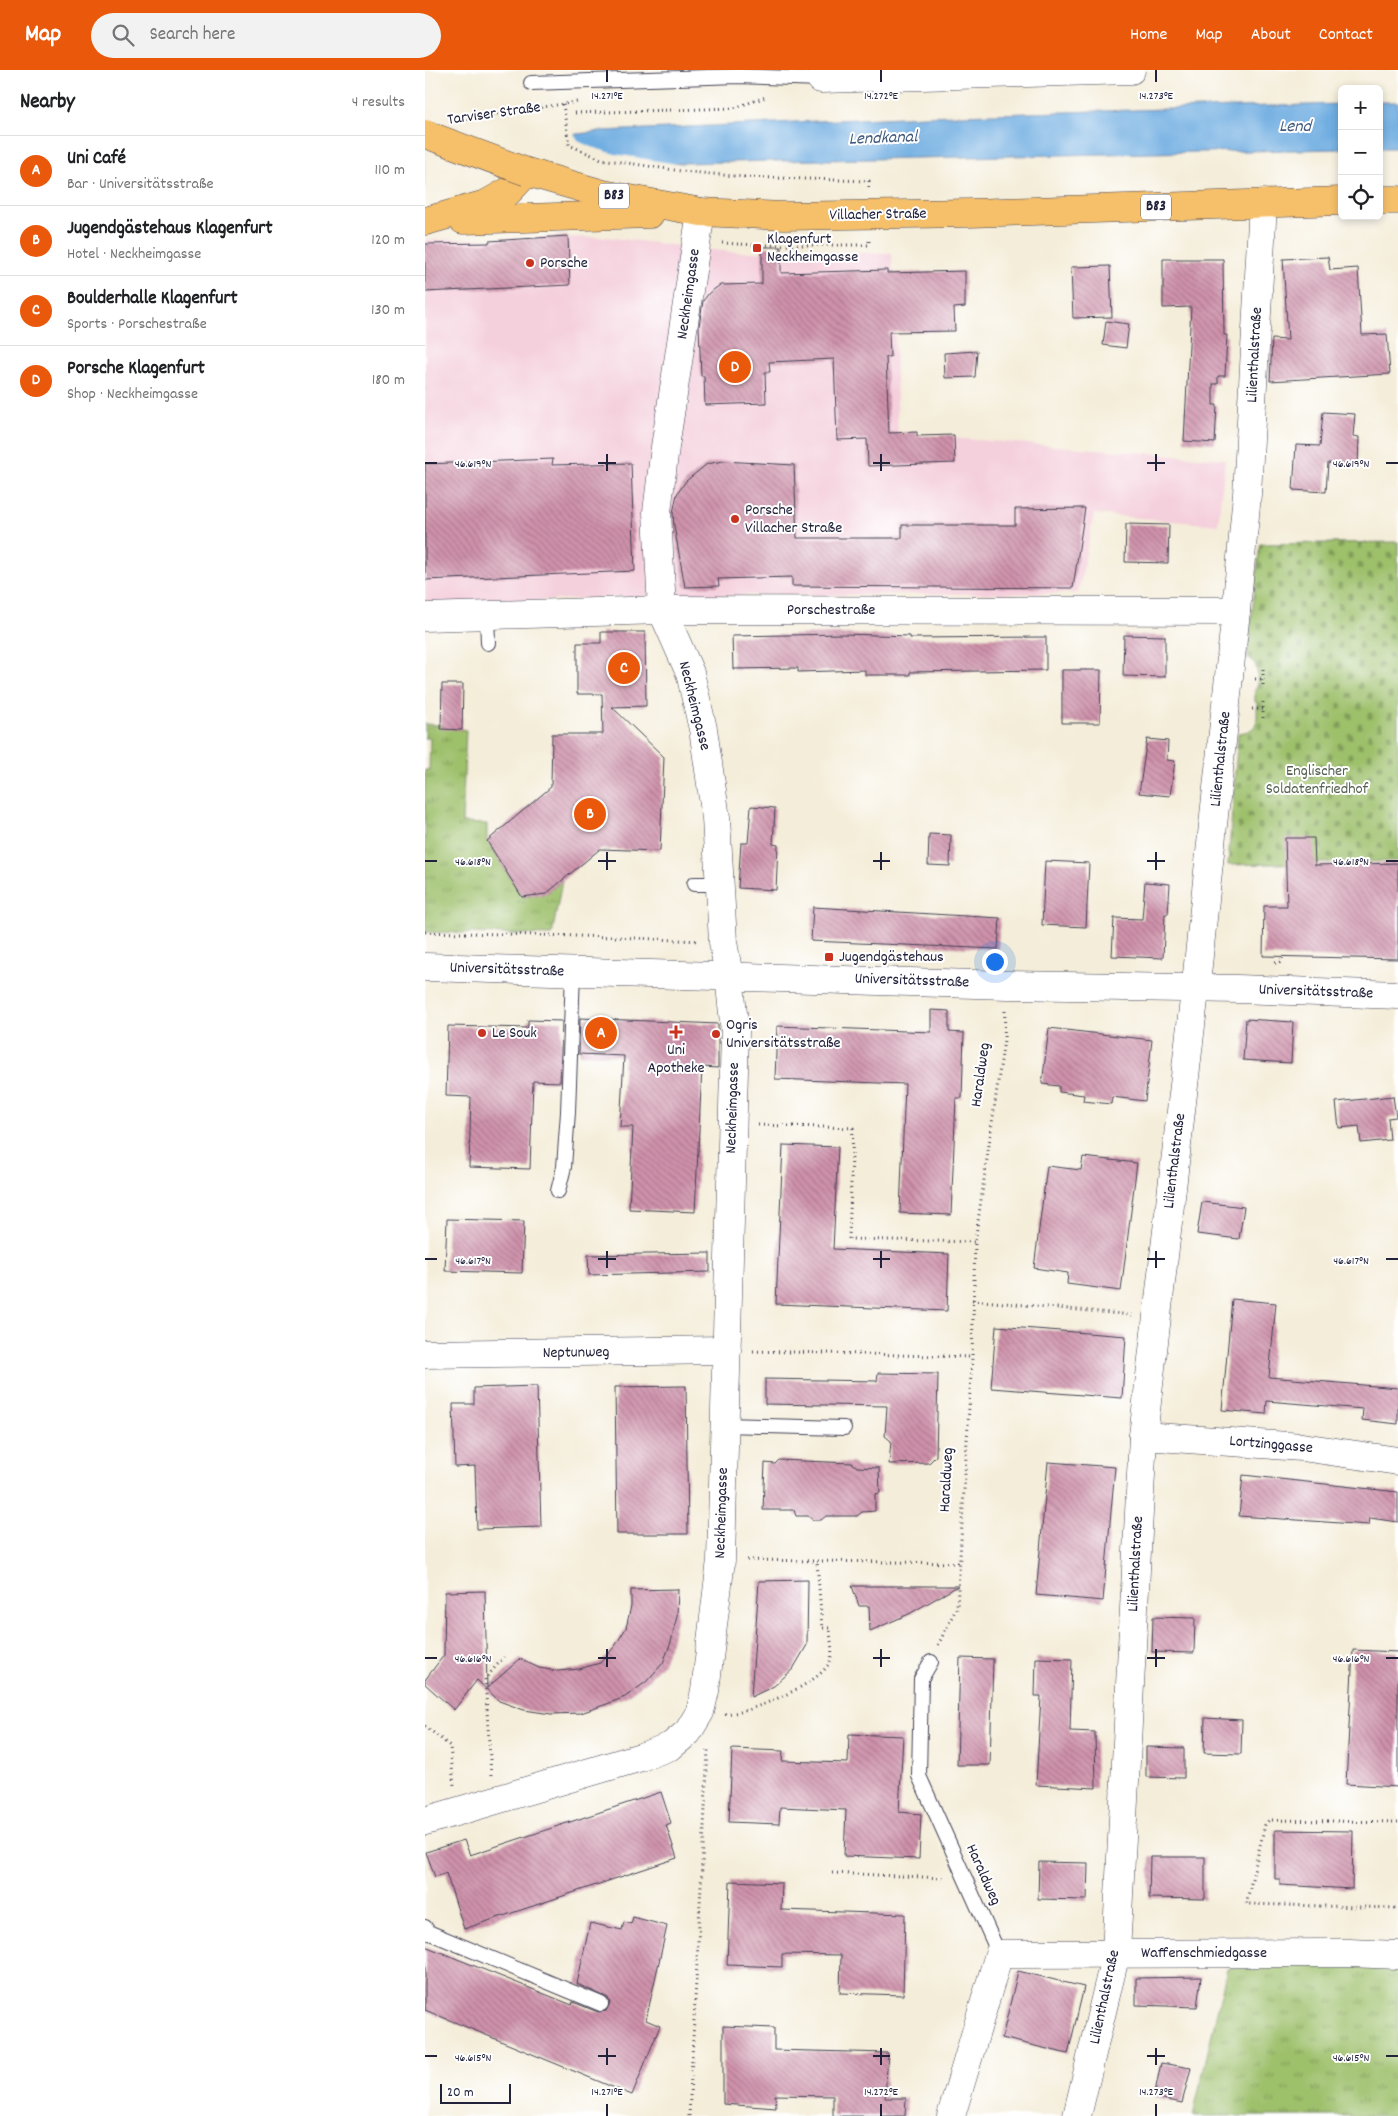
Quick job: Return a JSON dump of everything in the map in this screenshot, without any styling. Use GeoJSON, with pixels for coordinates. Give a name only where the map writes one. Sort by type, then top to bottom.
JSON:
{"type":"FeatureCollection","features":[{"type":"Feature","properties":{"kind":"main road","name":"Villacher Straße"},"geometry":{"type":"LineString","coordinates":[[425,134],[527,172],[603,194],[701,212],[784,216],[1338,201]]}},
{"type":"Feature","properties":{"kind":"main road"},"geometry":{"type":"LineString","coordinates":[[426,221],[486,204],[509,191],[527,172]]}},
{"type":"Feature","properties":{"kind":"main road"},"geometry":{"type":"LineString","coordinates":[[1383,200],[1398,200]]}},
{"type":"Feature","properties":{"kind":"main road"},"geometry":{"type":"LineString","coordinates":[[426,221],[701,212]]}},
{"type":"Feature","properties":{"kind":"street"},"geometry":{"type":"LineString","coordinates":[[821,79],[1131,70]]}},
{"type":"Feature","properties":{"kind":"street","name":"Lilienthalstraße"},"geometry":{"type":"LineString","coordinates":[[1077,2116],[1116,1953],[1143,1436],[1196,988],[1236,611],[1247,494],[1263,203]]}},
{"type":"Feature","properties":{"kind":"street","name":"Neckheimgasse"},"geometry":{"type":"LineString","coordinates":[[425,1821],[641,1758],[671,1746],[688,1732],[700,1712],[705,1690],[721,1560],[735,1032],[723,942],[707,884],[716,818],[703,729],[690,673],[662,610],[657,512],[701,212]]}},
{"type":"Feature","properties":{"kind":"street","name":"Porschestraße"},"geometry":{"type":"LineString","coordinates":[[425,617],[662,610],[1236,611]]}},
{"type":"Feature","properties":{"kind":"street","name":"Universitätsstraße"},"geometry":{"type":"LineString","coordinates":[[425,967],[1398,995]]}},
{"type":"Feature","properties":{"kind":"street","name":"Neptunweg"},"geometry":{"type":"LineString","coordinates":[[425,1354],[727,1350]]}},
{"type":"Feature","properties":{"kind":"street","name":"Lortzinggasse"},"geometry":{"type":"LineString","coordinates":[[1143,1436],[1301,1447],[1398,1461]]}},
{"type":"Feature","properties":{"kind":"street"},"geometry":{"type":"LineString","coordinates":[[951,2116],[999,1954]]}},
{"type":"Feature","properties":{"kind":"street","name":"Waffenschmiedgasse"},"geometry":{"type":"LineString","coordinates":[[999,1954],[1398,1955]]}},
{"type":"Feature","properties":{"kind":"lane"},"geometry":{"type":"LineString","coordinates":[[531,83],[738,76],[821,79]]}},
{"type":"Feature","properties":{"kind":"lane"},"geometry":{"type":"LineString","coordinates":[[487,616],[488,644]]}},
{"type":"Feature","properties":{"kind":"lane"},"geometry":{"type":"LineString","coordinates":[[558,1191],[564,1167],[568,1112],[573,972]]}},
{"type":"Feature","properties":{"kind":"lane"},"geometry":{"type":"LineString","coordinates":[[725,1425],[844,1428]]}},
{"type":"Feature","properties":{"kind":"lane","name":"Haraldweg"},"geometry":{"type":"LineString","coordinates":[[931,1662],[921,1679],[919,1776],[999,1954]]}},
{"type":"Feature","properties":{"kind":"lane"},"geometry":{"type":"LineString","coordinates":[[425,1927],[428,1932],[601,2004]]}},
{"type":"Feature","properties":{"kind":"path"},"geometry":{"type":"LineString","coordinates":[[575,113],[733,108],[769,96]]}},
{"type":"Feature","properties":{"kind":"path","name":"Tarviser Straße"},"geometry":{"type":"LineString","coordinates":[[453,120],[563,104],[569,145],[601,159],[681,171],[744,177]]}},
{"type":"Feature","properties":{"kind":"path"},"geometry":{"type":"LineString","coordinates":[[1263,669],[1263,688]]}},
{"type":"Feature","properties":{"kind":"path"},"geometry":{"type":"LineString","coordinates":[[1263,702],[1263,718]]}},
{"type":"Feature","properties":{"kind":"path"},"geometry":{"type":"LineString","coordinates":[[425,932],[723,942]]}},
{"type":"Feature","properties":{"kind":"path"},"geometry":{"type":"LineString","coordinates":[[1282,957],[1282,962]]}},
{"type":"Feature","properties":{"kind":"path","name":"Haraldweg"},"geometry":{"type":"LineString","coordinates":[[931,1662],[957,1607],[972,1357],[975,1242],[1004,1040],[1007,984]]}},
{"type":"Feature","properties":{"kind":"path"},"geometry":{"type":"LineString","coordinates":[[733,1124],[853,1128],[849,1239],[975,1242]]}},
{"type":"Feature","properties":{"kind":"path"},"geometry":{"type":"LineString","coordinates":[[972,1300],[1157,1317]]}},
{"type":"Feature","properties":{"kind":"path"},"geometry":{"type":"LineString","coordinates":[[727,1350],[972,1357]]}},
{"type":"Feature","properties":{"kind":"path"},"geometry":{"type":"LineString","coordinates":[[721,1560],[959,1563]]}},
{"type":"Feature","properties":{"kind":"path"},"geometry":{"type":"LineString","coordinates":[[705,1690],[709,1715],[742,1712],[811,1681],[825,1669],[831,1658],[830,1628],[822,1628],[817,1561]]}},
{"type":"Feature","properties":{"kind":"path"},"geometry":{"type":"LineString","coordinates":[[493,1800],[485,1679],[504,1657]]}},
{"type":"Feature","properties":{"kind":"path"},"geometry":{"type":"LineString","coordinates":[[425,1726],[450,1746],[457,1811]]}},
{"type":"Feature","properties":{"kind":"path"},"geometry":{"type":"LineString","coordinates":[[689,2116],[708,1746]]}},
{"type":"Feature","properties":{"kind":"path"},"geometry":{"type":"LineString","coordinates":[[1398,1822],[1269,1820],[1265,1825],[1246,1904],[1398,1908]]}},
{"type":"Feature","properties":{"kind":"path"},"geometry":{"type":"LineString","coordinates":[[831,1873],[965,1879]]}},
{"type":"Feature","properties":{"kind":"shaded area"},"geometry":{"type":"Polygon","coordinates":[[[605,237],[731,252],[892,253],[898,434],[1225,459],[1218,525],[1094,514],[1078,593],[648,596],[425,605],[425,240],[605,237]]]}},
{"type":"Feature","properties":{"kind":"green space","name":"Englischer Soldatenfriedhof"},"geometry":{"type":"Polygon","coordinates":[[[1398,542],[1398,861],[1228,865],[1238,733],[1250,730],[1254,727],[1257,720],[1255,689],[1257,688],[1257,670],[1254,663],[1247,657],[1260,544],[1398,542]]]}},
{"type":"Feature","properties":{"kind":"green space"},"geometry":{"type":"Polygon","coordinates":[[[425,724],[466,730],[462,823],[487,824],[487,841],[522,897],[546,894],[562,881],[552,935],[425,932],[425,770],[429,770],[430,738],[425,738],[425,724]]]}},
{"type":"Feature","properties":{"kind":"green space"},"geometry":{"type":"Polygon","coordinates":[[[1286,1962],[1398,1969],[1398,2116],[1193,2116],[1227,1968],[1286,1962]]]}},
{"type":"Feature","properties":{"kind":"water"},"geometry":{"type":"Polygon","coordinates":[[[1383,102],[1398,102],[1398,148],[1383,148],[1383,102]]]}},
{"type":"Feature","properties":{"kind":"water","name":"Lend"},"geometry":{"type":"Polygon","coordinates":[[[1338,104],[1338,149],[682,163],[425,187],[425,152],[603,131],[924,116],[1338,104]]]}},
{"type":"Feature","properties":{"kind":"pier"},"geometry":{"type":"Polygon","coordinates":[[[573,132],[578,141],[591,147],[615,154],[683,165],[425,190],[425,149],[573,132]]]}},
{"type":"Feature","properties":{"kind":"building"},"geometry":{"type":"Polygon","coordinates":[[[568,236],[570,285],[425,292],[425,244],[489,243],[489,241],[568,236]]]}},
{"type":"Feature","properties":{"kind":"building"},"geometry":{"type":"Polygon","coordinates":[[[762,247],[781,247],[781,273],[887,270],[887,273],[965,271],[965,307],[954,308],[955,331],[889,332],[890,357],[886,357],[889,433],[917,432],[917,436],[954,435],[955,463],[868,466],[867,439],[837,440],[834,359],[769,362],[770,372],[765,372],[766,403],[705,405],[704,376],[701,376],[699,326],[703,301],[709,293],[720,285],[762,284],[762,247]]]}},
{"type":"Feature","properties":{"kind":"building"},"geometry":{"type":"Polygon","coordinates":[[[1328,257],[1330,270],[1358,268],[1362,335],[1387,334],[1390,374],[1270,381],[1272,339],[1288,340],[1283,259],[1328,257]]]}},
{"type":"Feature","properties":{"kind":"building"},"geometry":{"type":"Polygon","coordinates":[[[1163,259],[1223,259],[1224,335],[1227,335],[1225,376],[1218,376],[1218,384],[1213,384],[1213,405],[1217,405],[1215,443],[1184,441],[1191,307],[1163,308],[1163,259]]]}},
{"type":"Feature","properties":{"kind":"building"},"geometry":{"type":"Polygon","coordinates":[[[1110,266],[1112,317],[1073,318],[1071,267],[1110,266]]]}},
{"type":"Feature","properties":{"kind":"building"},"geometry":{"type":"Polygon","coordinates":[[[1106,321],[1129,324],[1126,348],[1103,345],[1106,321]]]}},
{"type":"Feature","properties":{"kind":"building"},"geometry":{"type":"Polygon","coordinates":[[[977,351],[975,377],[945,378],[944,353],[977,351]]]}},
{"type":"Feature","properties":{"kind":"building"},"geometry":{"type":"Polygon","coordinates":[[[1323,412],[1355,414],[1353,436],[1359,437],[1358,465],[1328,463],[1326,492],[1293,490],[1296,445],[1320,446],[1323,412]]]}},
{"type":"Feature","properties":{"kind":"building"},"geometry":{"type":"Polygon","coordinates":[[[553,459],[552,465],[631,463],[635,571],[425,580],[425,464],[553,459]]]}},
{"type":"Feature","properties":{"kind":"building","name":"Porsche Villacher Straße"},"geometry":{"type":"Polygon","coordinates":[[[723,461],[794,465],[797,538],[902,538],[902,525],[1015,525],[1015,509],[1085,508],[1073,588],[792,586],[792,577],[718,579],[719,586],[685,587],[674,526],[673,513],[677,494],[686,481],[707,464],[723,461]]]}},
{"type":"Feature","properties":{"kind":"building"},"geometry":{"type":"Polygon","coordinates":[[[1126,524],[1169,525],[1168,563],[1125,562],[1126,524]]]}},
{"type":"Feature","properties":{"kind":"building"},"geometry":{"type":"Polygon","coordinates":[[[601,632],[645,632],[646,706],[612,707],[664,757],[660,851],[600,849],[546,894],[522,897],[487,841],[551,787],[552,734],[603,734],[602,694],[577,694],[577,643],[601,643],[601,632]]]}},
{"type":"Feature","properties":{"kind":"building"},"geometry":{"type":"Polygon","coordinates":[[[842,634],[910,636],[910,638],[1046,637],[1046,670],[910,672],[910,675],[865,675],[865,670],[798,672],[798,668],[733,669],[732,636],[842,634]]]}},
{"type":"Feature","properties":{"kind":"building"},"geometry":{"type":"Polygon","coordinates":[[[1124,635],[1165,636],[1165,677],[1123,676],[1124,635]]]}},
{"type":"Feature","properties":{"kind":"building"},"geometry":{"type":"Polygon","coordinates":[[[1062,670],[1101,670],[1100,723],[1062,723],[1062,670]]]}},
{"type":"Feature","properties":{"kind":"building"},"geometry":{"type":"Polygon","coordinates":[[[442,684],[463,684],[462,730],[441,729],[442,684]]]}},
{"type":"Feature","properties":{"kind":"building"},"geometry":{"type":"Polygon","coordinates":[[[1147,739],[1168,741],[1167,760],[1175,761],[1170,796],[1139,793],[1147,739]]]}},
{"type":"Feature","properties":{"kind":"building"},"geometry":{"type":"Polygon","coordinates":[[[751,806],[775,808],[773,844],[778,845],[776,890],[738,888],[741,843],[748,843],[751,806]]]}},
{"type":"Feature","properties":{"kind":"building"},"geometry":{"type":"Polygon","coordinates":[[[929,834],[951,835],[950,866],[928,865],[929,834]]]}},
{"type":"Feature","properties":{"kind":"building"},"geometry":{"type":"Polygon","coordinates":[[[1285,838],[1314,838],[1315,865],[1398,863],[1398,959],[1263,956],[1264,906],[1287,906],[1285,838]]]}},
{"type":"Feature","properties":{"kind":"building"},"geometry":{"type":"Polygon","coordinates":[[[1045,861],[1089,863],[1086,927],[1042,925],[1045,861]]]}},
{"type":"Feature","properties":{"kind":"building"},"geometry":{"type":"Polygon","coordinates":[[[1145,882],[1170,884],[1168,914],[1165,914],[1163,958],[1112,956],[1114,918],[1142,919],[1145,882]]]}},
{"type":"Feature","properties":{"kind":"building"},"geometry":{"type":"Polygon","coordinates":[[[813,907],[1000,918],[998,949],[811,941],[813,907]]]}},
{"type":"Feature","properties":{"kind":"building"},"geometry":{"type":"Polygon","coordinates":[[[931,1010],[949,1011],[949,1032],[964,1033],[962,1098],[956,1098],[951,1215],[900,1213],[905,1084],[775,1079],[777,1026],[931,1032],[931,1010]]]}},
{"type":"Feature","properties":{"kind":"building"},"geometry":{"type":"Polygon","coordinates":[[[580,1018],[718,1024],[718,1068],[702,1067],[695,1212],[629,1209],[633,1127],[620,1127],[624,1056],[579,1054],[580,1018]]]}},
{"type":"Feature","properties":{"kind":"building"},"geometry":{"type":"Polygon","coordinates":[[[1246,1019],[1293,1022],[1291,1063],[1243,1060],[1246,1019]]]}},
{"type":"Feature","properties":{"kind":"building"},"geometry":{"type":"Polygon","coordinates":[[[528,1020],[562,1021],[560,1082],[533,1081],[530,1169],[469,1167],[471,1097],[446,1096],[448,1026],[528,1028],[528,1020]]]}},
{"type":"Feature","properties":{"kind":"building"},"geometry":{"type":"Polygon","coordinates":[[[1049,1028],[1152,1040],[1145,1101],[1112,1097],[1111,1104],[1083,1101],[1084,1095],[1059,1092],[1059,1086],[1042,1084],[1049,1028]]]}},
{"type":"Feature","properties":{"kind":"building"},"geometry":{"type":"Polygon","coordinates":[[[1393,1096],[1396,1117],[1388,1118],[1390,1140],[1361,1143],[1359,1126],[1339,1128],[1336,1102],[1393,1096]]]}},
{"type":"Feature","properties":{"kind":"building"},"geometry":{"type":"Polygon","coordinates":[[[783,1145],[838,1147],[833,1249],[949,1254],[947,1311],[776,1304],[783,1145]]]}},
{"type":"Feature","properties":{"kind":"building"},"geometry":{"type":"Polygon","coordinates":[[[1083,1157],[1137,1163],[1121,1291],[1067,1284],[1068,1273],[1034,1268],[1047,1166],[1081,1170],[1083,1157]]]}},
{"type":"Feature","properties":{"kind":"building"},"geometry":{"type":"Polygon","coordinates":[[[1202,1202],[1244,1207],[1239,1239],[1197,1234],[1202,1202]]]}},
{"type":"Feature","properties":{"kind":"building"},"geometry":{"type":"Polygon","coordinates":[[[447,1219],[524,1221],[522,1273],[445,1271],[447,1219]]]}},
{"type":"Feature","properties":{"kind":"building"},"geometry":{"type":"Polygon","coordinates":[[[710,1253],[710,1272],[589,1275],[588,1255],[710,1253]]]}},
{"type":"Feature","properties":{"kind":"building"},"geometry":{"type":"Polygon","coordinates":[[[1232,1299],[1276,1303],[1269,1377],[1398,1388],[1398,1424],[1362,1420],[1363,1409],[1267,1401],[1266,1414],[1222,1410],[1232,1299]]]}},
{"type":"Feature","properties":{"kind":"building"},"geometry":{"type":"Polygon","coordinates":[[[996,1326],[1126,1336],[1122,1398],[991,1388],[996,1326]]]}},
{"type":"Feature","properties":{"kind":"building"},"geometry":{"type":"Polygon","coordinates":[[[878,1373],[938,1374],[936,1456],[929,1463],[889,1464],[891,1441],[885,1436],[887,1406],[765,1404],[765,1379],[877,1381],[878,1373]]]}},
{"type":"Feature","properties":{"kind":"building"},"geometry":{"type":"Polygon","coordinates":[[[537,1386],[541,1527],[477,1529],[475,1466],[455,1467],[453,1404],[474,1404],[474,1388],[537,1386]]]}},
{"type":"Feature","properties":{"kind":"building"},"geometry":{"type":"Polygon","coordinates":[[[686,1386],[688,1534],[617,1534],[615,1387],[686,1386]]]}},
{"type":"Feature","properties":{"kind":"building"},"geometry":{"type":"Polygon","coordinates":[[[779,1460],[852,1463],[857,1467],[879,1468],[880,1493],[875,1494],[875,1511],[862,1512],[857,1516],[826,1516],[821,1520],[813,1520],[808,1516],[796,1516],[794,1510],[763,1510],[765,1463],[775,1464],[779,1460]]]}},
{"type":"Feature","properties":{"kind":"building"},"geometry":{"type":"Polygon","coordinates":[[[1048,1462],[1115,1467],[1103,1601],[1036,1595],[1048,1462]]]}},
{"type":"Feature","properties":{"kind":"building"},"geometry":{"type":"Polygon","coordinates":[[[1243,1475],[1398,1492],[1398,1522],[1370,1518],[1369,1525],[1239,1516],[1243,1475]]]}},
{"type":"Feature","properties":{"kind":"building"},"geometry":{"type":"Polygon","coordinates":[[[808,1580],[807,1645],[793,1669],[774,1686],[751,1697],[759,1581],[808,1580]]]}},
{"type":"Feature","properties":{"kind":"building"},"geometry":{"type":"Polygon","coordinates":[[[852,1586],[958,1586],[909,1614],[870,1631],[869,1606],[859,1606],[852,1586]]]}},
{"type":"Feature","properties":{"kind":"building"},"geometry":{"type":"Polygon","coordinates":[[[678,1589],[677,1616],[671,1642],[663,1663],[646,1682],[625,1697],[607,1704],[581,1713],[551,1714],[524,1710],[499,1701],[477,1680],[454,1710],[425,1684],[425,1680],[444,1655],[445,1592],[485,1591],[487,1688],[520,1659],[539,1668],[558,1671],[579,1669],[600,1663],[615,1646],[626,1628],[631,1606],[631,1590],[678,1589]]]}},
{"type":"Feature","properties":{"kind":"building"},"geometry":{"type":"Polygon","coordinates":[[[1153,1617],[1195,1618],[1194,1653],[1152,1652],[1153,1617]]]}},
{"type":"Feature","properties":{"kind":"building"},"geometry":{"type":"Polygon","coordinates":[[[1353,1650],[1398,1652],[1398,1787],[1346,1784],[1353,1650]]]}},
{"type":"Feature","properties":{"kind":"building"},"geometry":{"type":"Polygon","coordinates":[[[960,1658],[993,1659],[990,1765],[957,1765],[960,1658]]]}},
{"type":"Feature","properties":{"kind":"building"},"geometry":{"type":"Polygon","coordinates":[[[1036,1658],[1072,1659],[1070,1731],[1095,1732],[1096,1788],[1036,1785],[1041,1696],[1035,1696],[1036,1658]]]}},
{"type":"Feature","properties":{"kind":"building"},"geometry":{"type":"Polygon","coordinates":[[[1205,1718],[1242,1720],[1241,1754],[1204,1753],[1205,1718]]]}},
{"type":"Feature","properties":{"kind":"building"},"geometry":{"type":"Polygon","coordinates":[[[849,1734],[903,1736],[899,1812],[921,1814],[919,1859],[844,1856],[846,1810],[780,1807],[779,1824],[729,1822],[732,1749],[783,1751],[782,1761],[848,1763],[849,1734]]]}},
{"type":"Feature","properties":{"kind":"building"},"geometry":{"type":"Polygon","coordinates":[[[1146,1747],[1184,1748],[1184,1778],[1146,1777],[1146,1747]]]}},
{"type":"Feature","properties":{"kind":"building"},"geometry":{"type":"Polygon","coordinates":[[[661,1792],[671,1823],[666,1825],[677,1858],[464,1929],[446,1873],[435,1877],[426,1852],[464,1840],[470,1855],[661,1792]]]}},
{"type":"Feature","properties":{"kind":"building"},"geometry":{"type":"Polygon","coordinates":[[[1275,1830],[1353,1831],[1352,1889],[1280,1885],[1280,1879],[1275,1879],[1275,1830]]]}},
{"type":"Feature","properties":{"kind":"building"},"geometry":{"type":"Polygon","coordinates":[[[1150,1857],[1205,1857],[1205,1899],[1149,1898],[1150,1857]]]}},
{"type":"Feature","properties":{"kind":"building"},"geometry":{"type":"Polygon","coordinates":[[[1039,1862],[1088,1863],[1087,1900],[1038,1899],[1039,1862]]]}},
{"type":"Feature","properties":{"kind":"building"},"geometry":{"type":"Polygon","coordinates":[[[730,1881],[782,1883],[781,1910],[905,1914],[903,1995],[840,1993],[841,1955],[782,1954],[782,1967],[727,1965],[730,1881]]]}},
{"type":"Feature","properties":{"kind":"building"},"geometry":{"type":"Polygon","coordinates":[[[633,1917],[667,1926],[646,2020],[660,2026],[632,2095],[425,2010],[425,1946],[572,2005],[573,2002],[598,2012],[606,2011],[610,2003],[608,1998],[577,1984],[590,1923],[622,1930],[624,1922],[631,1924],[633,1917]]]}},
{"type":"Feature","properties":{"kind":"building"},"geometry":{"type":"Polygon","coordinates":[[[1018,1971],[1084,1987],[1068,2054],[1002,2038],[1018,1971]]]}},
{"type":"Feature","properties":{"kind":"building"},"geometry":{"type":"Polygon","coordinates":[[[1201,1977],[1197,2007],[1136,2005],[1136,1978],[1201,1977]]]}},
{"type":"Feature","properties":{"kind":"building"},"geometry":{"type":"Polygon","coordinates":[[[723,2026],[774,2028],[774,2050],[888,2053],[885,2098],[906,2098],[905,2116],[833,2116],[833,2096],[775,2095],[776,2108],[723,2104],[723,2026]]]}},
{"type":"Feature","properties":{"kind":"building"},"geometry":{"type":"Polygon","coordinates":[[[1161,2063],[1191,2068],[1182,2103],[1154,2097],[1161,2063]]]}},
{"type":"Feature","properties":{"kind":"place","name":"Klagenfurt Neckheimgasse"},"geometry":{"type":"Point","coordinates":[757,248]}},
{"type":"Feature","properties":{"kind":"place","name":"Porsche"},"geometry":{"type":"Point","coordinates":[530,263]}},
{"type":"Feature","properties":{"kind":"place","name":"Porsche Klagenfurt"},"geometry":{"type":"Point","coordinates":[735,367]}},
{"type":"Feature","properties":{"kind":"place","name":"Porsche Villacher Straße"},"geometry":{"type":"Point","coordinates":[735,519]}},
{"type":"Feature","properties":{"kind":"place","name":"Boulderhalle Klagenfurt"},"geometry":{"type":"Point","coordinates":[624,668]}},
{"type":"Feature","properties":{"kind":"place","name":"Jugendgästehaus Klagenfurt"},"geometry":{"type":"Point","coordinates":[590,814]}},
{"type":"Feature","properties":{"kind":"place","name":"Jugendgästehaus"},"geometry":{"type":"Point","coordinates":[829,957]}},
{"type":"Feature","properties":{"kind":"place","name":"Uni Apotheke"},"geometry":{"type":"Point","coordinates":[676,1032]}},
{"type":"Feature","properties":{"kind":"place","name":"Le Souk"},"geometry":{"type":"Point","coordinates":[482,1033]}},
{"type":"Feature","properties":{"kind":"place","name":"Uni Café"},"geometry":{"type":"Point","coordinates":[601,1033]}},
{"type":"Feature","properties":{"kind":"place","name":"Ogris Universitätsstraße"},"geometry":{"type":"Point","coordinates":[716,1034]}},
{"type":"Feature","properties":{"kind":"water label","name":"Lendkanal"},"geometry":{"type":"Point","coordinates":[883,139]}}]}
